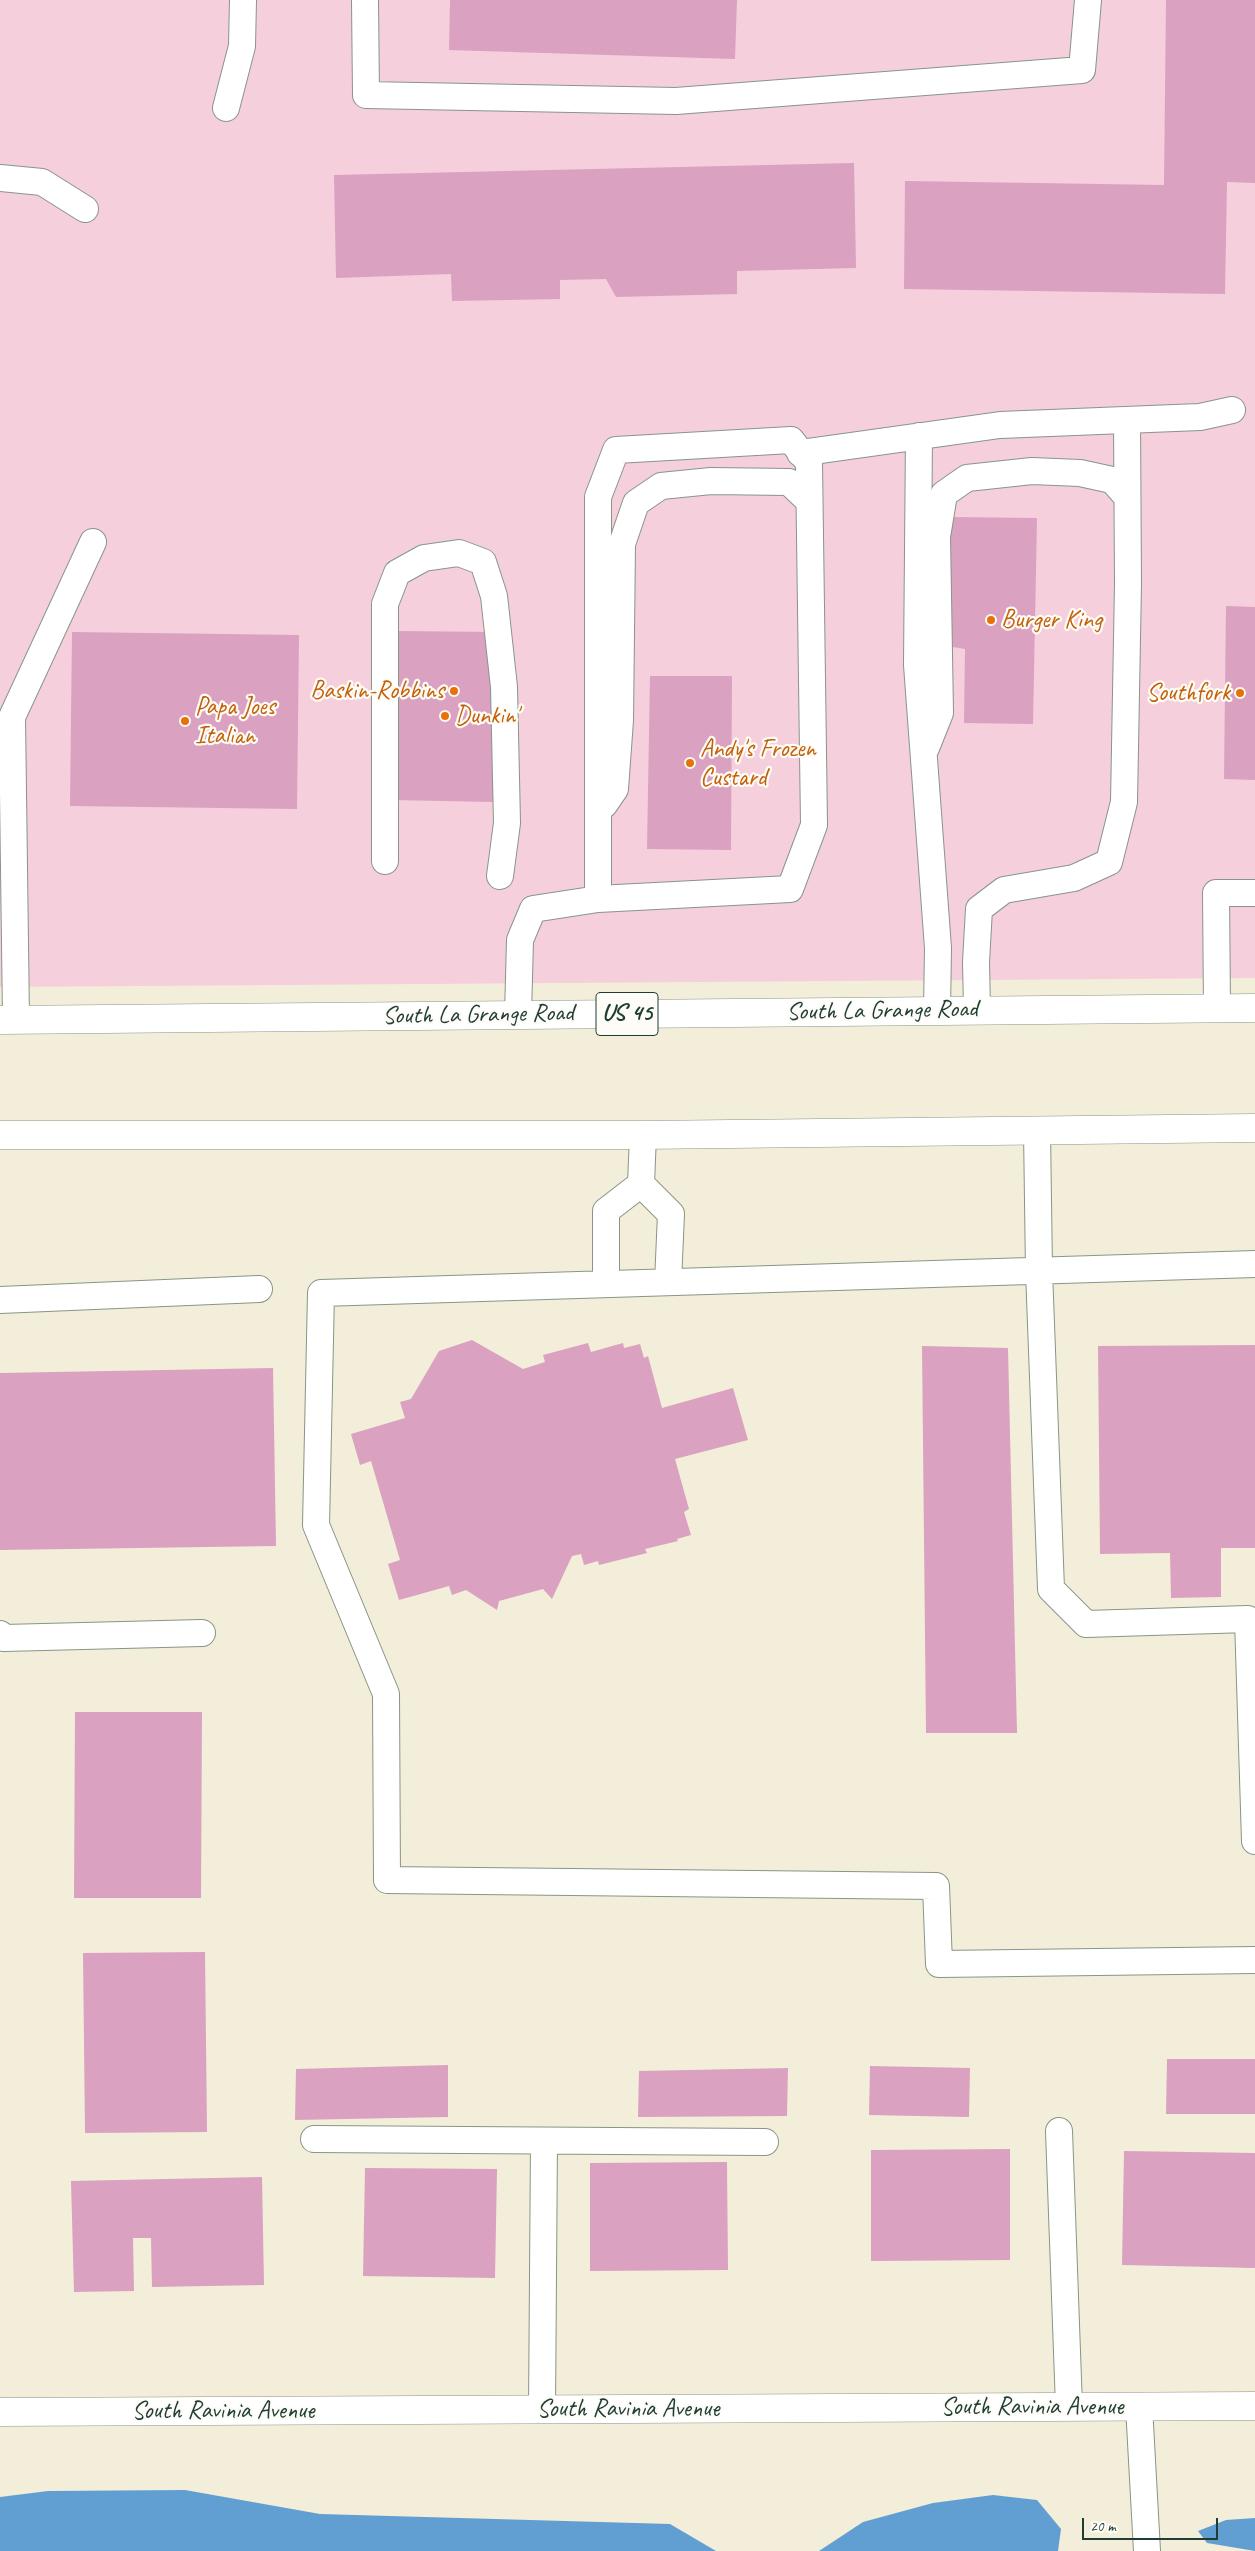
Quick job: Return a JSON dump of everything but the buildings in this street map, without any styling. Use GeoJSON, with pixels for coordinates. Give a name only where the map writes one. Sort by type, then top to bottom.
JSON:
{"type":"FeatureCollection","features":[{"type":"Feature","properties":{"kind":"main road","name":"South La Grange Road"},"geometry":{"type":"LineString","coordinates":[[8,1020],[1255,1008]]}},
{"type":"Feature","properties":{"kind":"main road"},"geometry":{"type":"LineString","coordinates":[[0,1135],[643,1135],[1255,1128]]}},
{"type":"Feature","properties":{"kind":"main road","name":"South Ravinia Avenue"},"geometry":{"type":"LineString","coordinates":[[0,2412],[1255,2406]]}},
{"type":"Feature","properties":{"kind":"lane"},"geometry":{"type":"LineString","coordinates":[[226,108],[242,46],[243,0]]}},
{"type":"Feature","properties":{"kind":"lane"},"geometry":{"type":"LineString","coordinates":[[364,0],[366,95],[676,101],[1082,70],[1088,0]]}},
{"type":"Feature","properties":{"kind":"lane"},"geometry":{"type":"LineString","coordinates":[[0,178],[42,182],[85,208]]}},
{"type":"Feature","properties":{"kind":"lane"},"geometry":{"type":"LineString","coordinates":[[800,452],[1000,425],[1200,417],[1232,410]]}},
{"type":"Feature","properties":{"kind":"lane"},"geometry":{"type":"LineString","coordinates":[[978,1010],[976,962],[979,909],[1004,890],[1074,878],[1109,862],[1124,802],[1127,421]]}},
{"type":"Feature","properties":{"kind":"lane"},"geometry":{"type":"LineString","coordinates":[[919,436],[917,665],[938,948],[937,1011]]}},
{"type":"Feature","properties":{"kind":"lane"},"geometry":{"type":"LineString","coordinates":[[518,1015],[520,940],[533,909],[598,898],[790,889],[814,825],[808,464],[791,440],[616,450],[598,497],[598,898]]}},
{"type":"Feature","properties":{"kind":"lane"},"geometry":{"type":"LineString","coordinates":[[924,753],[940,713],[936,546],[944,494],[967,478],[1032,471],[1080,473],[1112,480],[1127,497]]}},
{"type":"Feature","properties":{"kind":"lane"},"geometry":{"type":"LineString","coordinates":[[598,814],[615,789],[620,720],[622,544],[636,503],[661,486],[711,480],[789,482],[809,501]]}},
{"type":"Feature","properties":{"kind":"lane"},"geometry":{"type":"LineString","coordinates":[[8,1020],[12,717],[93,542]]}},
{"type":"Feature","properties":{"kind":"lane"},"geometry":{"type":"LineString","coordinates":[[385,861],[385,604],[397,573],[424,558],[459,553],[483,562],[494,596],[504,687],[507,823],[500,876]]}},
{"type":"Feature","properties":{"kind":"lane"},"geometry":{"type":"LineString","coordinates":[[1216,1008],[1216,893],[1255,893]]}},
{"type":"Feature","properties":{"kind":"lane"},"geometry":{"type":"LineString","coordinates":[[1037,1130],[1039,1271],[1051,1589],[1086,1624],[1248,1619],[1255,1841]]}},
{"type":"Feature","properties":{"kind":"lane"},"geometry":{"type":"LineString","coordinates":[[643,1135],[641,1184],[671,1214],[668,1282]]}},
{"type":"Feature","properties":{"kind":"lane"},"geometry":{"type":"LineString","coordinates":[[606,1284],[606,1211],[641,1184]]}},
{"type":"Feature","properties":{"kind":"lane"},"geometry":{"type":"LineString","coordinates":[[1255,1264],[320,1293],[316,1525],[386,1694],[387,1880],[936,1886],[939,1964],[1255,1960]]}},
{"type":"Feature","properties":{"kind":"lane"},"geometry":{"type":"LineString","coordinates":[[0,1300],[259,1289]]}},
{"type":"Feature","properties":{"kind":"lane"},"geometry":{"type":"LineString","coordinates":[[0,1634],[4,1638],[202,1633]]}},
{"type":"Feature","properties":{"kind":"lane"},"geometry":{"type":"LineString","coordinates":[[1059,2131],[1069,2407]]}},
{"type":"Feature","properties":{"kind":"lane"},"geometry":{"type":"LineString","coordinates":[[314,2139],[765,2142]]}},
{"type":"Feature","properties":{"kind":"lane"},"geometry":{"type":"LineString","coordinates":[[542,2410],[544,2140]]}},
{"type":"Feature","properties":{"kind":"lane"},"geometry":{"type":"LineString","coordinates":[[1139,2406],[1147,2551]]}},
{"type":"Feature","properties":{"kind":"shaded area"},"geometry":{"type":"Polygon","coordinates":[[[0,0],[1255,0],[1255,978],[0,987],[0,0]]]}},
{"type":"Feature","properties":{"kind":"water"},"geometry":{"type":"Polygon","coordinates":[[[185,2490],[320,2514],[670,2524],[716,2551],[0,2551],[0,2497],[48,2491],[185,2490]]]}},
{"type":"Feature","properties":{"kind":"water"},"geometry":{"type":"Polygon","coordinates":[[[993,2495],[1037,2500],[1061,2529],[1058,2551],[819,2551],[863,2522],[933,2503],[993,2495]]]}},
{"type":"Feature","properties":{"kind":"water"},"geometry":{"type":"Polygon","coordinates":[[[1255,2518],[1255,2551],[1207,2543],[1198,2531],[1226,2520],[1255,2518]]]}},
{"type":"Feature","properties":{"kind":"place","name":"Burger King"},"geometry":{"type":"Point","coordinates":[991,620]}},
{"type":"Feature","properties":{"kind":"place","name":"Baskin-Robbins"},"geometry":{"type":"Point","coordinates":[454,691]}},
{"type":"Feature","properties":{"kind":"place","name":"Southfork"},"geometry":{"type":"Point","coordinates":[1240,693]}},
{"type":"Feature","properties":{"kind":"place","name":"Dunkin'"},"geometry":{"type":"Point","coordinates":[445,716]}},
{"type":"Feature","properties":{"kind":"place","name":"Papa Joes Italian"},"geometry":{"type":"Point","coordinates":[185,721]}},
{"type":"Feature","properties":{"kind":"place","name":"Andy's Frozen Custard"},"geometry":{"type":"Point","coordinates":[690,763]}}]}
